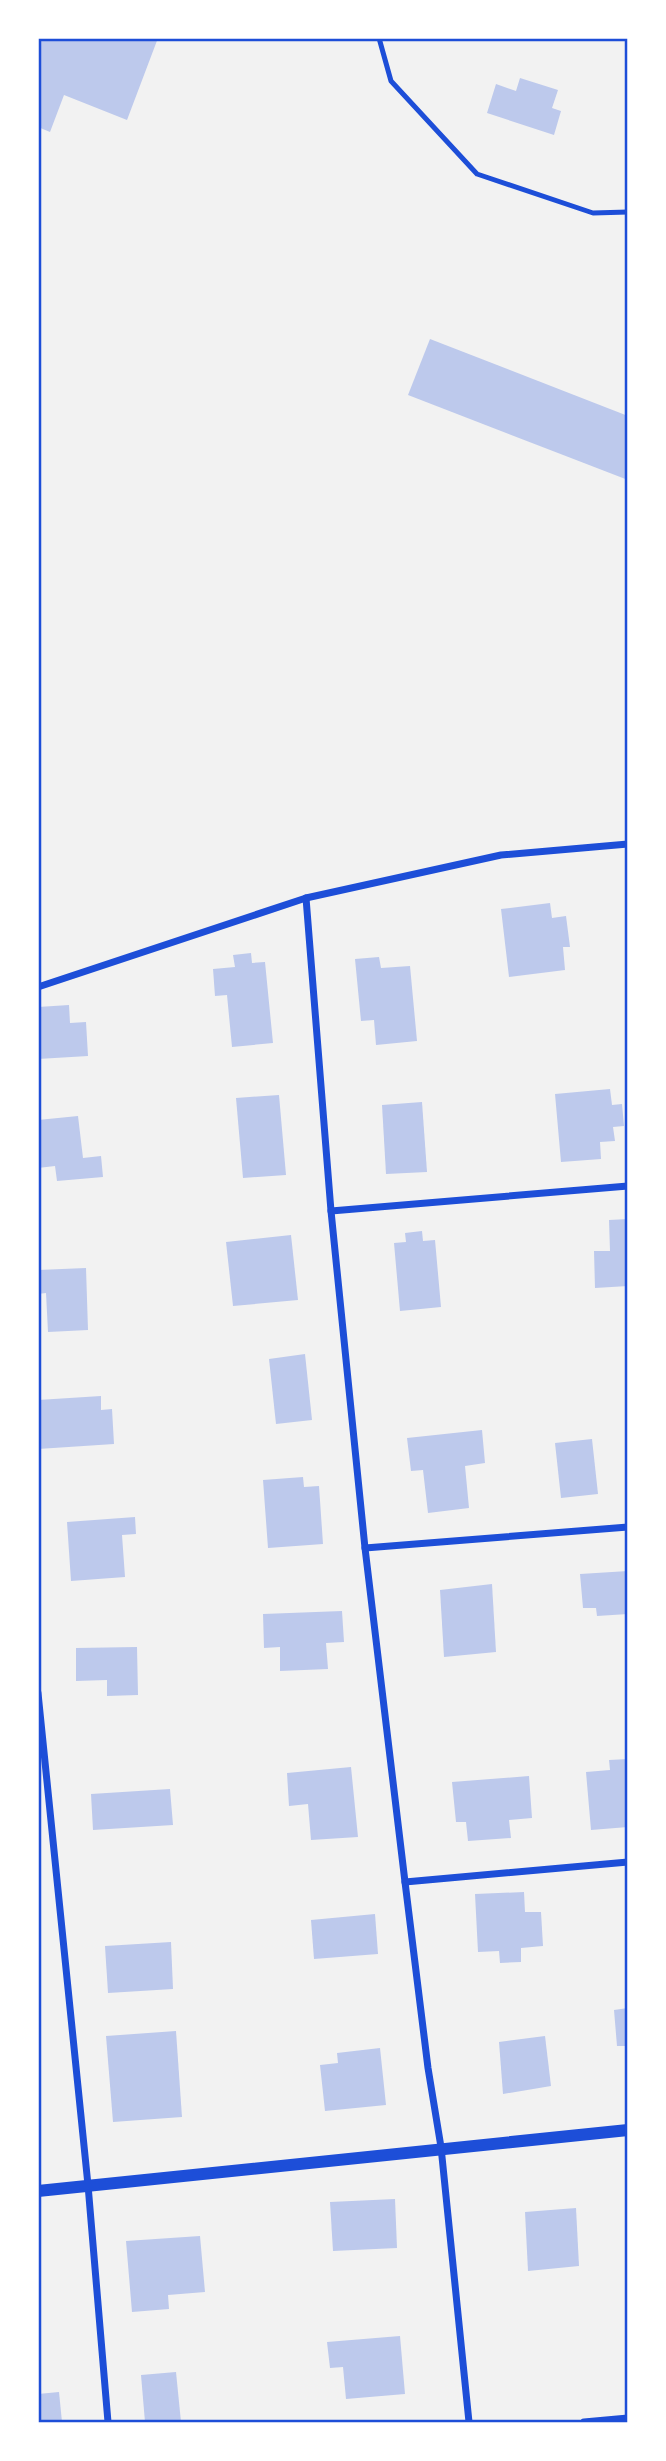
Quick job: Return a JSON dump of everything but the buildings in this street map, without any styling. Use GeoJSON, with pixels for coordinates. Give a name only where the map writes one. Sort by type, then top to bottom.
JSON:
{"type":"FeatureCollection","features":[{"type":"Feature","properties":{"kind":"street"},"geometry":{"type":"LineString","coordinates":[[38,987],[306,898],[501,855],[628,844]]}},
{"type":"Feature","properties":{"kind":"street"},"geometry":{"type":"LineString","coordinates":[[306,898],[331,1210],[366,1548],[428,2067],[441,2147],[469,2423]]}},
{"type":"Feature","properties":{"kind":"street"},"geometry":{"type":"LineString","coordinates":[[331,1210],[628,1186]]}},
{"type":"Feature","properties":{"kind":"street"},"geometry":{"type":"LineString","coordinates":[[366,1548],[628,1527]]}},
{"type":"Feature","properties":{"kind":"street"},"geometry":{"type":"LineString","coordinates":[[38,1693],[88,2185],[108,2423]]}},
{"type":"Feature","properties":{"kind":"street"},"geometry":{"type":"LineString","coordinates":[[405,1882],[628,1862]]}},
{"type":"Feature","properties":{"kind":"street"},"geometry":{"type":"LineString","coordinates":[[38,2191],[441,2147],[628,2130]]}},
{"type":"Feature","properties":{"kind":"street"},"geometry":{"type":"LineString","coordinates":[[584,2423],[628,2418]]}},
{"type":"Feature","properties":{"kind":"lane"},"geometry":{"type":"LineString","coordinates":[[379,38],[391,81],[477,174],[593,213],[628,212]]}}]}
